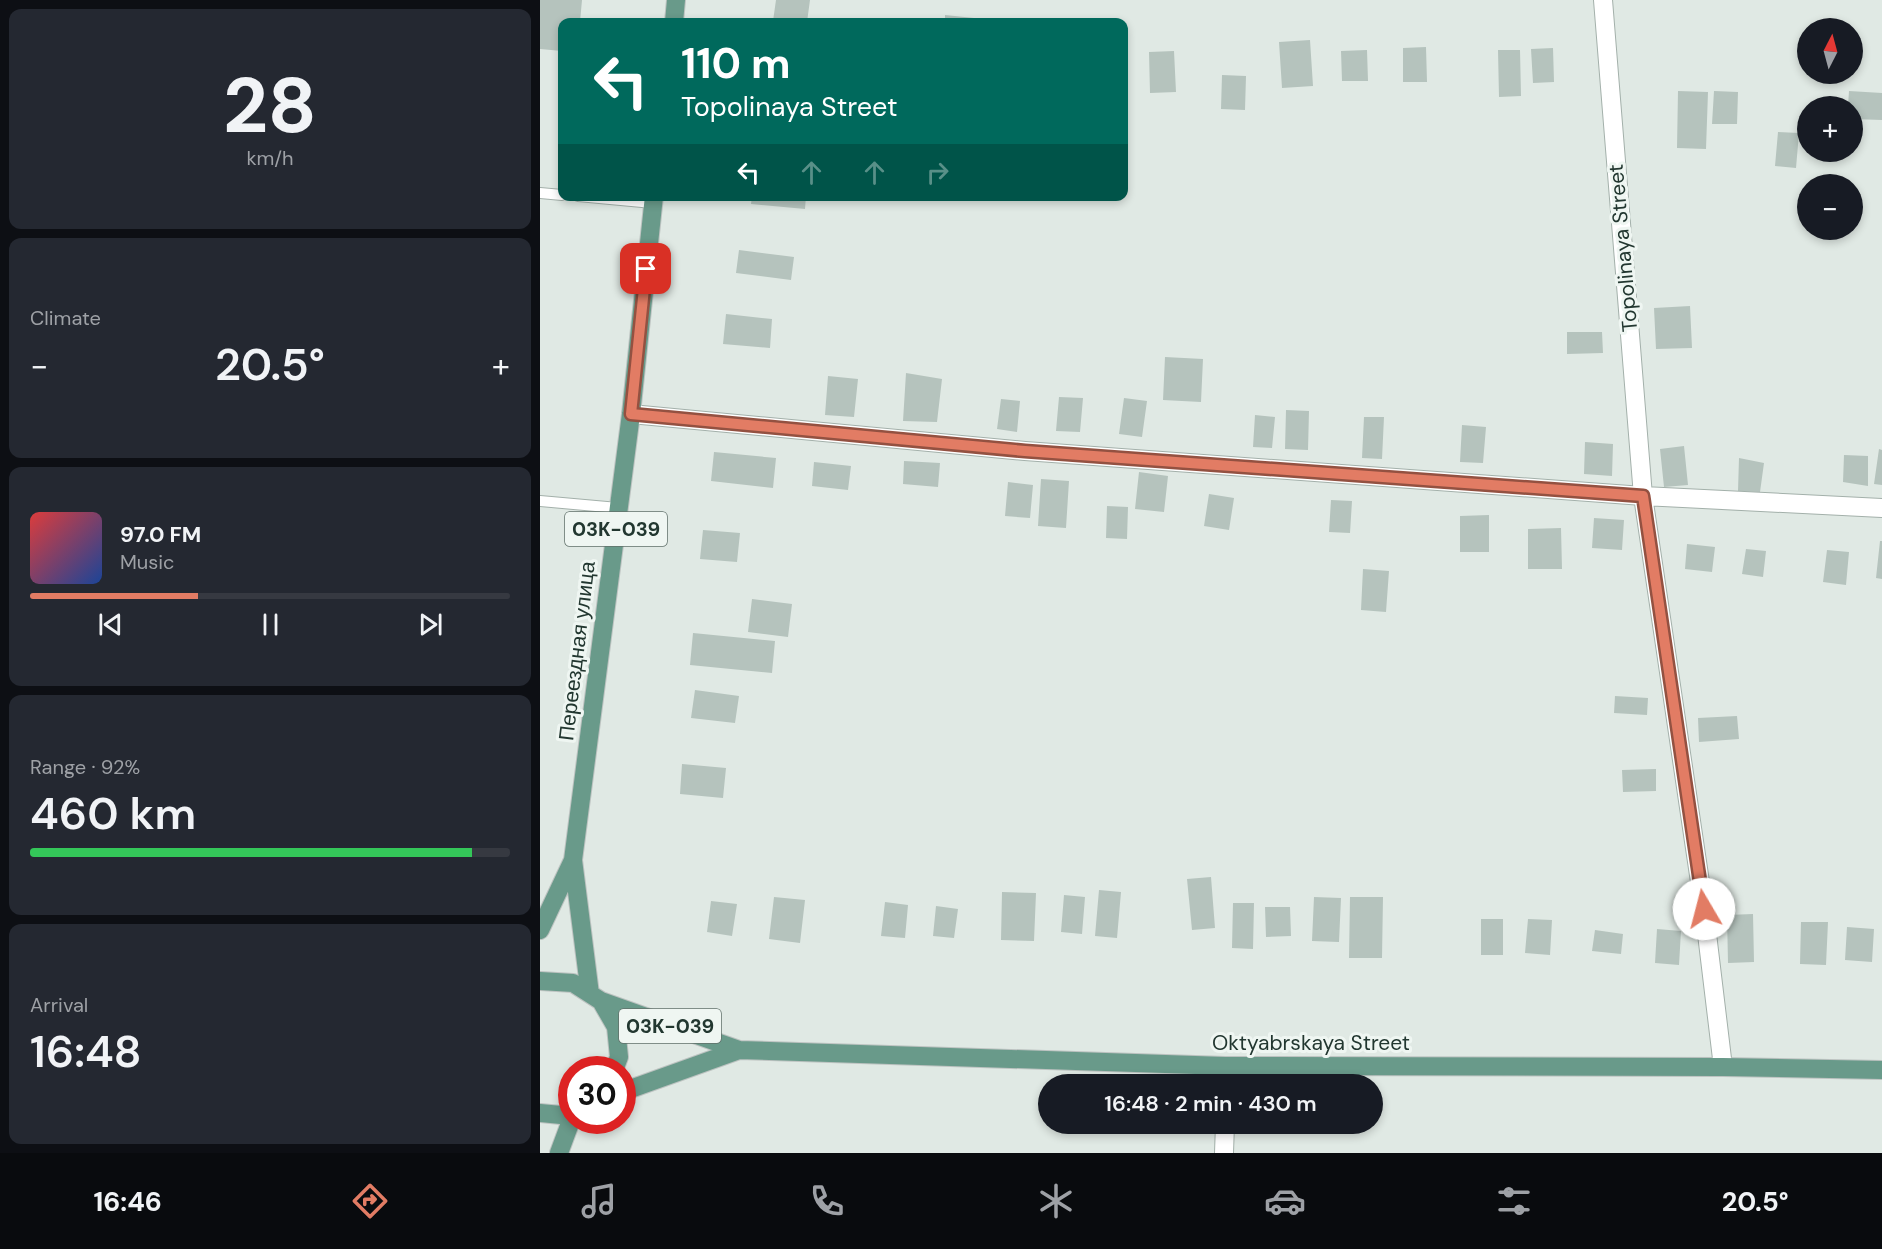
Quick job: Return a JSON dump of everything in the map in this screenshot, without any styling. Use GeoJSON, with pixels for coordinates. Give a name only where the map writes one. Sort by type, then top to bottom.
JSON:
{"type":"FeatureCollection","features":[{"type":"Feature","properties":{"kind":"main road"},"geometry":{"type":"LineString","coordinates":[[674,18],[676,0]]}},
{"type":"Feature","properties":{"kind":"main road","name":"Переездная улица"},"geometry":{"type":"LineString","coordinates":[[595,997],[573,860],[631,414],[654,201]]}},
{"type":"Feature","properties":{"kind":"main road","name":"Переездная улица"},"geometry":{"type":"LineString","coordinates":[[540,930],[573,860]]}},
{"type":"Feature","properties":{"kind":"main road","name":"Oktyabrskaya Street"},"geometry":{"type":"LineString","coordinates":[[540,981],[573,983],[595,997],[739,1050],[1225,1066],[1723,1067],[1882,1070]]}},
{"type":"Feature","properties":{"kind":"main road"},"geometry":{"type":"LineString","coordinates":[[595,997],[616,1027],[619,1056]]}},
{"type":"Feature","properties":{"kind":"main road","name":"Oktyabrskaya Street"},"geometry":{"type":"LineString","coordinates":[[636,1087],[739,1050]]}},
{"type":"Feature","properties":{"kind":"main road"},"geometry":{"type":"LineString","coordinates":[[540,1113],[558,1115]]}},
{"type":"Feature","properties":{"kind":"main road"},"geometry":{"type":"LineString","coordinates":[[559,1153],[566,1134]]}},
{"type":"Feature","properties":{"kind":"street","name":"Topolinaya Street"},"geometry":{"type":"LineString","coordinates":[[1603,0],[1643,496],[1704,909],[1723,1067]]}},
{"type":"Feature","properties":{"kind":"street"},"geometry":{"type":"LineString","coordinates":[[631,414],[1025,451],[1643,496],[1882,508]]}},
{"type":"Feature","properties":{"kind":"street"},"geometry":{"type":"LineString","coordinates":[[1225,1066],[1225,1074]]}},
{"type":"Feature","properties":{"kind":"street"},"geometry":{"type":"LineString","coordinates":[[1224,1153],[1225,1134]]}},
{"type":"Feature","properties":{"kind":"lane"},"geometry":{"type":"LineString","coordinates":[[540,193],[558,195]]}},
{"type":"Feature","properties":{"kind":"lane"},"geometry":{"type":"LineString","coordinates":[[540,501],[618,508]]}},
{"type":"Feature","properties":{"kind":"building"},"geometry":{"type":"Polygon","coordinates":[[[540,0],[582,0],[580,18],[558,18],[558,51],[540,49],[540,0]]]}},
{"type":"Feature","properties":{"kind":"building"},"geometry":{"type":"Polygon","coordinates":[[[776,0],[810,0],[808,18],[773,18],[776,0]]]}},
{"type":"Feature","properties":{"kind":"building"},"geometry":{"type":"Polygon","coordinates":[[[945,15],[974,18],[945,18],[945,15]]]}},
{"type":"Feature","properties":{"kind":"building"},"geometry":{"type":"Polygon","coordinates":[[[1310,40],[1313,86],[1282,88],[1279,42],[1310,40]]]}},
{"type":"Feature","properties":{"kind":"building"},"geometry":{"type":"Polygon","coordinates":[[[1426,47],[1427,82],[1403,82],[1403,48],[1426,47]]]}},
{"type":"Feature","properties":{"kind":"building"},"geometry":{"type":"Polygon","coordinates":[[[1553,48],[1554,82],[1533,83],[1531,49],[1553,48]]]}},
{"type":"Feature","properties":{"kind":"building"},"geometry":{"type":"Polygon","coordinates":[[[1367,50],[1368,81],[1342,81],[1341,51],[1367,50]]]}},
{"type":"Feature","properties":{"kind":"building"},"geometry":{"type":"Polygon","coordinates":[[[1498,50],[1520,50],[1521,96],[1499,97],[1498,50]]]}},
{"type":"Feature","properties":{"kind":"building"},"geometry":{"type":"Polygon","coordinates":[[[1174,51],[1176,92],[1150,93],[1149,52],[1174,51]]]}},
{"type":"Feature","properties":{"kind":"building"},"geometry":{"type":"Polygon","coordinates":[[[1222,75],[1246,76],[1245,110],[1221,109],[1222,75]]]}},
{"type":"Feature","properties":{"kind":"building"},"geometry":{"type":"Polygon","coordinates":[[[1678,91],[1708,92],[1706,149],[1677,148],[1678,91]]]}},
{"type":"Feature","properties":{"kind":"building"},"geometry":{"type":"Polygon","coordinates":[[[1714,91],[1738,92],[1737,124],[1712,124],[1714,91]]]}},
{"type":"Feature","properties":{"kind":"building"},"geometry":{"type":"Polygon","coordinates":[[[1849,91],[1882,93],[1882,120],[1863,119],[1863,96],[1849,96],[1849,91]]]}},
{"type":"Feature","properties":{"kind":"building"},"geometry":{"type":"Polygon","coordinates":[[[1778,132],[1797,133],[1796,168],[1775,166],[1778,132]]]}},
{"type":"Feature","properties":{"kind":"building"},"geometry":{"type":"Polygon","coordinates":[[[751,201],[806,201],[805,209],[751,204],[751,201]]]}},
{"type":"Feature","properties":{"kind":"building"},"geometry":{"type":"Polygon","coordinates":[[[739,250],[794,257],[791,280],[736,273],[739,250]]]}},
{"type":"Feature","properties":{"kind":"building"},"geometry":{"type":"Polygon","coordinates":[[[1690,306],[1692,348],[1656,349],[1654,308],[1690,306]]]}},
{"type":"Feature","properties":{"kind":"building"},"geometry":{"type":"Polygon","coordinates":[[[726,314],[772,319],[770,348],[723,344],[726,314]]]}},
{"type":"Feature","properties":{"kind":"building"},"geometry":{"type":"Polygon","coordinates":[[[1567,332],[1602,332],[1603,353],[1567,354],[1567,332]]]}},
{"type":"Feature","properties":{"kind":"building"},"geometry":{"type":"Polygon","coordinates":[[[1165,357],[1203,359],[1201,402],[1163,400],[1165,357]]]}},
{"type":"Feature","properties":{"kind":"building"},"geometry":{"type":"Polygon","coordinates":[[[906,373],[942,379],[937,422],[903,421],[906,373]]]}},
{"type":"Feature","properties":{"kind":"building"},"geometry":{"type":"Polygon","coordinates":[[[828,376],[858,379],[854,417],[825,415],[828,376]]]}},
{"type":"Feature","properties":{"kind":"building"},"geometry":{"type":"Polygon","coordinates":[[[1059,397],[1083,398],[1080,432],[1056,431],[1059,397]]]}},
{"type":"Feature","properties":{"kind":"building"},"geometry":{"type":"Polygon","coordinates":[[[1124,398],[1147,401],[1142,437],[1119,434],[1124,398]]]}},
{"type":"Feature","properties":{"kind":"building"},"geometry":{"type":"Polygon","coordinates":[[[1001,399],[1020,401],[1017,432],[997,429],[1001,399]]]}},
{"type":"Feature","properties":{"kind":"building"},"geometry":{"type":"Polygon","coordinates":[[[1286,410],[1309,411],[1308,450],[1285,449],[1286,410]]]}},
{"type":"Feature","properties":{"kind":"building"},"geometry":{"type":"Polygon","coordinates":[[[1255,415],[1275,417],[1272,448],[1253,447],[1255,415]]]}},
{"type":"Feature","properties":{"kind":"building"},"geometry":{"type":"Polygon","coordinates":[[[1364,417],[1384,417],[1382,459],[1362,458],[1364,417]]]}},
{"type":"Feature","properties":{"kind":"building"},"geometry":{"type":"Polygon","coordinates":[[[1462,425],[1486,427],[1483,463],[1460,462],[1462,425]]]}},
{"type":"Feature","properties":{"kind":"building"},"geometry":{"type":"Polygon","coordinates":[[[1585,442],[1613,444],[1612,476],[1584,474],[1585,442]]]}},
{"type":"Feature","properties":{"kind":"building"},"geometry":{"type":"Polygon","coordinates":[[[1684,446],[1688,485],[1664,487],[1660,449],[1684,446]]]}},
{"type":"Feature","properties":{"kind":"building"},"geometry":{"type":"Polygon","coordinates":[[[1879,449],[1882,450],[1882,485],[1874,484],[1879,449]]]}},
{"type":"Feature","properties":{"kind":"building"},"geometry":{"type":"Polygon","coordinates":[[[714,452],[776,458],[773,488],[711,481],[714,452]]]}},
{"type":"Feature","properties":{"kind":"building"},"geometry":{"type":"Polygon","coordinates":[[[1844,455],[1868,456],[1868,486],[1843,482],[1844,455]]]}},
{"type":"Feature","properties":{"kind":"building"},"geometry":{"type":"Polygon","coordinates":[[[1739,458],[1764,463],[1760,492],[1738,491],[1739,458]]]}},
{"type":"Feature","properties":{"kind":"building"},"geometry":{"type":"Polygon","coordinates":[[[904,461],[940,463],[938,487],[903,484],[904,461]]]}},
{"type":"Feature","properties":{"kind":"building"},"geometry":{"type":"Polygon","coordinates":[[[814,462],[851,466],[848,490],[812,486],[814,462]]]}},
{"type":"Feature","properties":{"kind":"building"},"geometry":{"type":"Polygon","coordinates":[[[1139,472],[1168,476],[1164,512],[1135,509],[1139,472]]]}},
{"type":"Feature","properties":{"kind":"building"},"geometry":{"type":"Polygon","coordinates":[[[1041,479],[1069,481],[1066,528],[1038,526],[1041,479]]]}},
{"type":"Feature","properties":{"kind":"building"},"geometry":{"type":"Polygon","coordinates":[[[1008,482],[1033,485],[1030,518],[1005,516],[1008,482]]]}},
{"type":"Feature","properties":{"kind":"building"},"geometry":{"type":"Polygon","coordinates":[[[1209,494],[1234,498],[1229,530],[1204,526],[1209,494]]]}},
{"type":"Feature","properties":{"kind":"building"},"geometry":{"type":"Polygon","coordinates":[[[1331,500],[1352,501],[1350,533],[1329,532],[1331,500]]]}},
{"type":"Feature","properties":{"kind":"building"},"geometry":{"type":"Polygon","coordinates":[[[1107,506],[1128,507],[1127,539],[1106,538],[1107,506]]]}},
{"type":"Feature","properties":{"kind":"building"},"geometry":{"type":"Polygon","coordinates":[[[1489,515],[1489,552],[1460,552],[1460,516],[1489,515]]]}},
{"type":"Feature","properties":{"kind":"building"},"geometry":{"type":"Polygon","coordinates":[[[1594,518],[1624,520],[1622,550],[1592,548],[1594,518]]]}},
{"type":"Feature","properties":{"kind":"building"},"geometry":{"type":"Polygon","coordinates":[[[1561,528],[1562,569],[1528,569],[1528,529],[1561,528]]]}},
{"type":"Feature","properties":{"kind":"building"},"geometry":{"type":"Polygon","coordinates":[[[703,530],[740,533],[737,562],[700,559],[703,530]]]}},
{"type":"Feature","properties":{"kind":"building"},"geometry":{"type":"Polygon","coordinates":[[[1880,541],[1882,541],[1882,579],[1876,578],[1880,541]]]}},
{"type":"Feature","properties":{"kind":"building"},"geometry":{"type":"Polygon","coordinates":[[[1687,544],[1715,547],[1712,572],[1685,569],[1687,544]]]}},
{"type":"Feature","properties":{"kind":"building"},"geometry":{"type":"Polygon","coordinates":[[[1746,549],[1766,551],[1763,577],[1742,574],[1746,549]]]}},
{"type":"Feature","properties":{"kind":"building"},"geometry":{"type":"Polygon","coordinates":[[[1827,550],[1849,552],[1846,585],[1823,582],[1827,550]]]}},
{"type":"Feature","properties":{"kind":"building"},"geometry":{"type":"Polygon","coordinates":[[[1363,569],[1389,571],[1386,612],[1361,610],[1363,569]]]}},
{"type":"Feature","properties":{"kind":"building"},"geometry":{"type":"Polygon","coordinates":[[[752,599],[792,604],[788,637],[748,632],[752,599]]]}},
{"type":"Feature","properties":{"kind":"building"},"geometry":{"type":"Polygon","coordinates":[[[693,633],[775,641],[772,673],[690,665],[693,633]]]}},
{"type":"Feature","properties":{"kind":"building"},"geometry":{"type":"Polygon","coordinates":[[[695,690],[739,696],[735,723],[691,718],[695,690]]]}},
{"type":"Feature","properties":{"kind":"building"},"geometry":{"type":"Polygon","coordinates":[[[1615,696],[1648,698],[1647,715],[1614,713],[1615,696]]]}},
{"type":"Feature","properties":{"kind":"building"},"geometry":{"type":"Polygon","coordinates":[[[1737,716],[1739,739],[1699,742],[1698,718],[1737,716]]]}},
{"type":"Feature","properties":{"kind":"building"},"geometry":{"type":"Polygon","coordinates":[[[682,764],[726,768],[723,798],[680,794],[682,764]]]}},
{"type":"Feature","properties":{"kind":"building"},"geometry":{"type":"Polygon","coordinates":[[[1656,769],[1656,791],[1623,792],[1622,770],[1656,769]]]}},
{"type":"Feature","properties":{"kind":"building"},"geometry":{"type":"Polygon","coordinates":[[[1211,877],[1215,928],[1192,930],[1187,879],[1211,877]]]}},
{"type":"Feature","properties":{"kind":"building"},"geometry":{"type":"Polygon","coordinates":[[[1099,890],[1121,892],[1117,938],[1095,936],[1099,890]]]}},
{"type":"Feature","properties":{"kind":"building"},"geometry":{"type":"Polygon","coordinates":[[[1002,892],[1036,893],[1034,941],[1001,940],[1002,892]]]}},
{"type":"Feature","properties":{"kind":"building"},"geometry":{"type":"Polygon","coordinates":[[[1064,895],[1085,897],[1082,934],[1061,932],[1064,895]]]}},
{"type":"Feature","properties":{"kind":"building"},"geometry":{"type":"Polygon","coordinates":[[[774,897],[805,900],[800,943],[769,939],[774,897]]]}},
{"type":"Feature","properties":{"kind":"building"},"geometry":{"type":"Polygon","coordinates":[[[1314,897],[1341,898],[1339,942],[1312,941],[1314,897]]]}},
{"type":"Feature","properties":{"kind":"building"},"geometry":{"type":"Polygon","coordinates":[[[1350,897],[1383,897],[1382,958],[1349,958],[1350,897]]]}},
{"type":"Feature","properties":{"kind":"building"},"geometry":{"type":"Polygon","coordinates":[[[711,901],[737,904],[732,936],[707,932],[711,901]]]}},
{"type":"Feature","properties":{"kind":"building"},"geometry":{"type":"Polygon","coordinates":[[[885,902],[908,905],[905,938],[881,936],[885,902]]]}},
{"type":"Feature","properties":{"kind":"building"},"geometry":{"type":"Polygon","coordinates":[[[1233,903],[1254,903],[1253,949],[1232,948],[1233,903]]]}},
{"type":"Feature","properties":{"kind":"building"},"geometry":{"type":"Polygon","coordinates":[[[936,906],[958,909],[954,938],[933,936],[936,906]]]}},
{"type":"Feature","properties":{"kind":"building"},"geometry":{"type":"Polygon","coordinates":[[[1265,907],[1290,907],[1291,936],[1266,937],[1265,907]]]}},
{"type":"Feature","properties":{"kind":"building"},"geometry":{"type":"Polygon","coordinates":[[[1753,914],[1754,962],[1728,963],[1727,915],[1753,914]]]}},
{"type":"Feature","properties":{"kind":"building"},"geometry":{"type":"Polygon","coordinates":[[[1481,919],[1503,919],[1503,955],[1481,955],[1481,919]]]}},
{"type":"Feature","properties":{"kind":"building"},"geometry":{"type":"Polygon","coordinates":[[[1528,919],[1552,920],[1550,955],[1525,953],[1528,919]]]}},
{"type":"Feature","properties":{"kind":"building"},"geometry":{"type":"Polygon","coordinates":[[[1801,922],[1828,922],[1826,965],[1800,964],[1801,922]]]}},
{"type":"Feature","properties":{"kind":"building"},"geometry":{"type":"Polygon","coordinates":[[[1847,927],[1874,929],[1872,962],[1845,960],[1847,927]]]}},
{"type":"Feature","properties":{"kind":"building"},"geometry":{"type":"Polygon","coordinates":[[[1657,929],[1681,931],[1679,965],[1655,963],[1657,929]]]}},
{"type":"Feature","properties":{"kind":"building"},"geometry":{"type":"Polygon","coordinates":[[[1595,930],[1623,934],[1621,954],[1592,951],[1595,930]]]}},
{"type":"Feature","properties":{"kind":"route"},"geometry":{"type":"LineString","coordinates":[[646,269],[631,414],[1025,451],[1643,496],[1704,909]]}}]}
